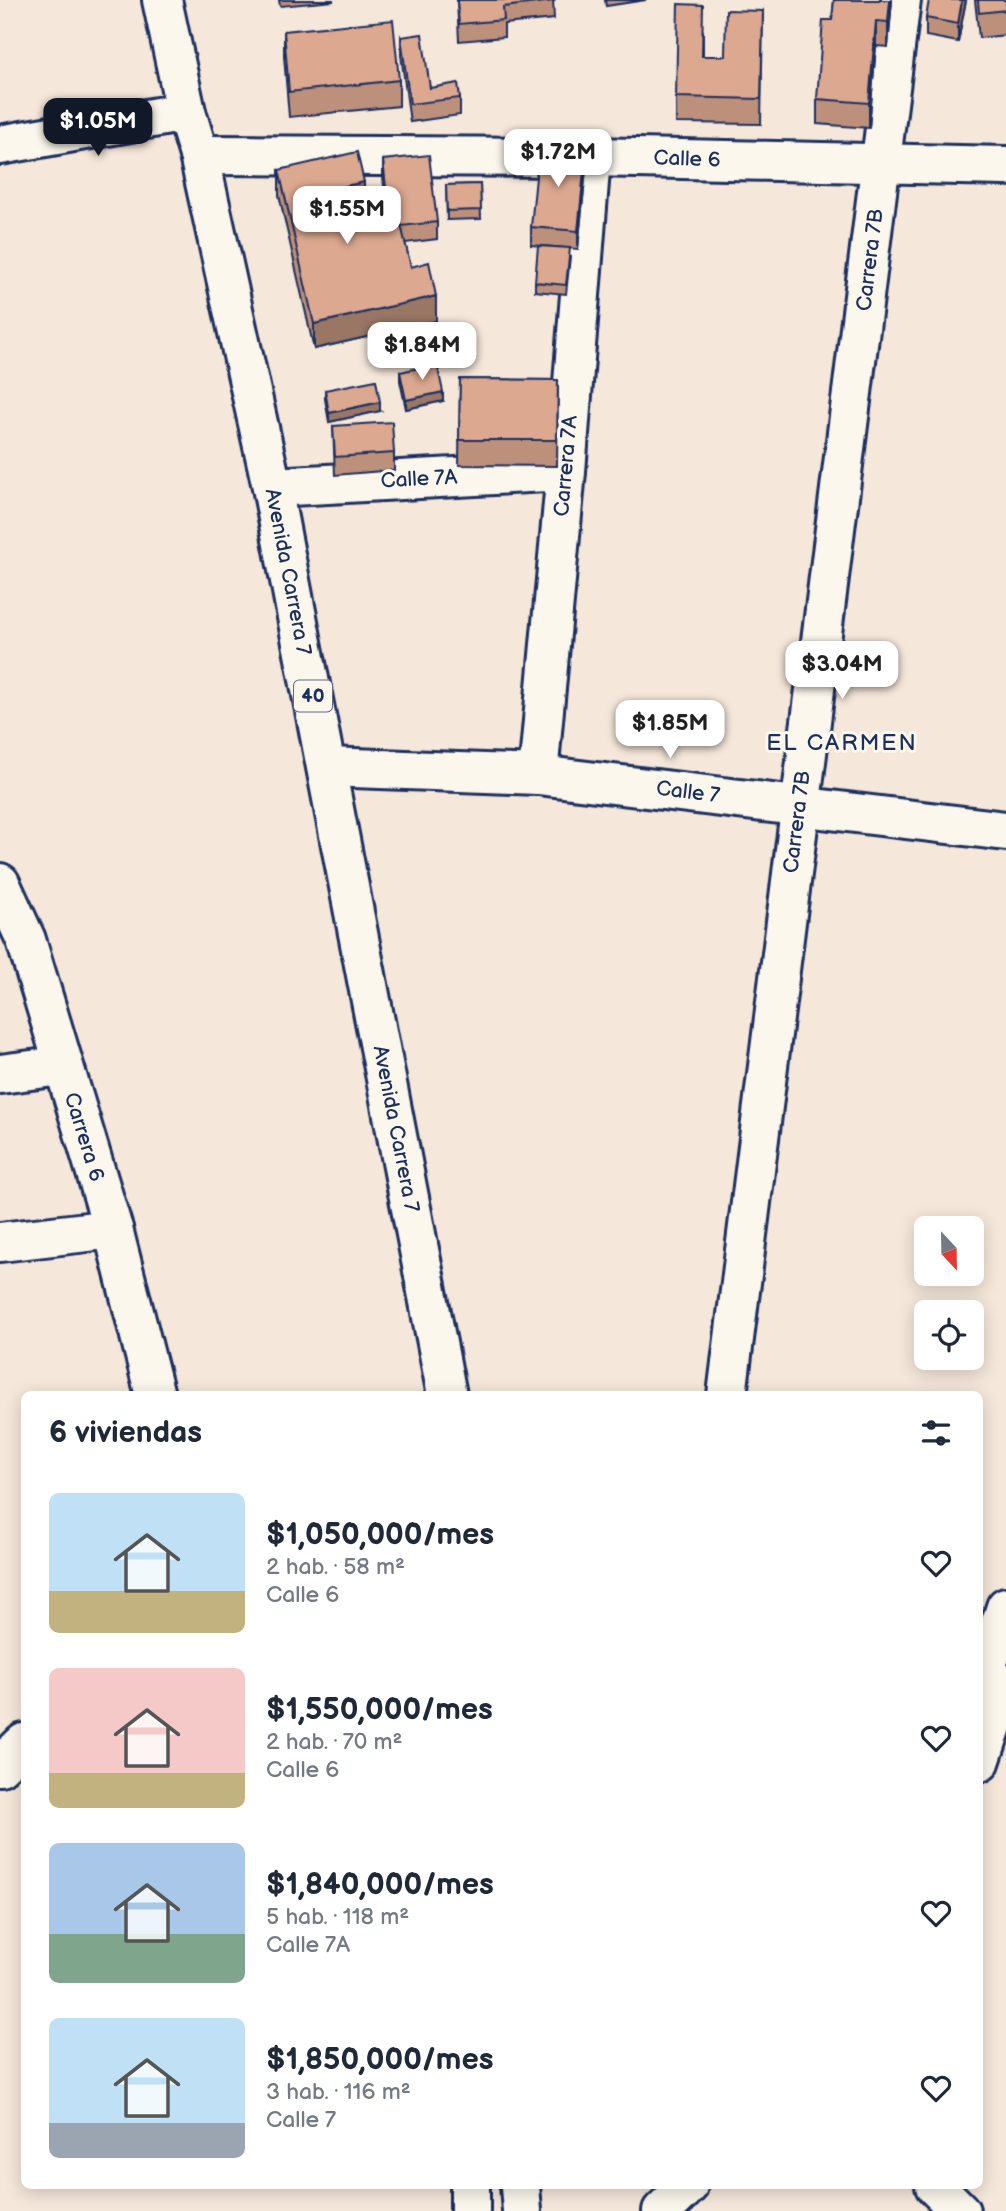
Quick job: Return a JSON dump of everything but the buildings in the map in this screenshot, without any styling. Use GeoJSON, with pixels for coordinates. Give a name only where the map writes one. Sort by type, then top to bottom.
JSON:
{"type":"FeatureCollection","features":[{"type":"Feature","properties":{"kind":"street","name":"Avenida Carrera 7"},"geometry":{"type":"LineString","coordinates":[[162,0],[272,487],[446,1391]]}},
{"type":"Feature","properties":{"kind":"street","name":"Carrera 7B"},"geometry":{"type":"LineString","coordinates":[[727,1391],[901,0]]}},
{"type":"Feature","properties":{"kind":"street"},"geometry":{"type":"LineString","coordinates":[[0,145],[186,112]]}},
{"type":"Feature","properties":{"kind":"street","name":"Calle 6"},"geometry":{"type":"LineString","coordinates":[[199,155],[592,157],[1006,166]]}},
{"type":"Feature","properties":{"kind":"street","name":"Carrera 7A"},"geometry":{"type":"LineString","coordinates":[[538,775],[592,157]]}},
{"type":"Feature","properties":{"kind":"street","name":"Calle 7A"},"geometry":{"type":"LineString","coordinates":[[272,487],[566,471]]}},
{"type":"Feature","properties":{"kind":"street","name":"Calle 7"},"geometry":{"type":"LineString","coordinates":[[327,767],[538,775],[1006,831]]}},
{"type":"Feature","properties":{"kind":"street","name":"Carrera 6"},"geometry":{"type":"LineString","coordinates":[[0,883],[13,942],[62,1066],[113,1229],[154,1391]]}},
{"type":"Feature","properties":{"kind":"street"},"geometry":{"type":"LineString","coordinates":[[0,1074],[62,1066]]}},
{"type":"Feature","properties":{"kind":"street"},"geometry":{"type":"LineString","coordinates":[[0,1242],[113,1229]]}},
{"type":"Feature","properties":{"kind":"street"},"geometry":{"type":"LineString","coordinates":[[983,1740],[993,1666],[1006,1607]]}},
{"type":"Feature","properties":{"kind":"street"},"geometry":{"type":"LineString","coordinates":[[0,1766],[21,1746]]}},
{"type":"Feature","properties":{"kind":"street"},"geometry":{"type":"LineString","coordinates":[[470,2189],[470,2211]]}},
{"type":"Feature","properties":{"kind":"street"},"geometry":{"type":"LineString","coordinates":[[520,2189],[522,2211]]}},
{"type":"Feature","properties":{"kind":"street"},"geometry":{"type":"LineString","coordinates":[[638,2211],[656,2189]]}},
{"type":"Feature","properties":{"kind":"street"},"geometry":{"type":"LineString","coordinates":[[662,2211],[685,2189]]}},
{"type":"Feature","properties":{"kind":"street"},"geometry":{"type":"LineString","coordinates":[[938,2189],[960,2211]]}},
{"type":"Feature","properties":{"kind":"district","name":"EL CARMEN"},"geometry":{"type":"Point","coordinates":[842,743]}}]}
